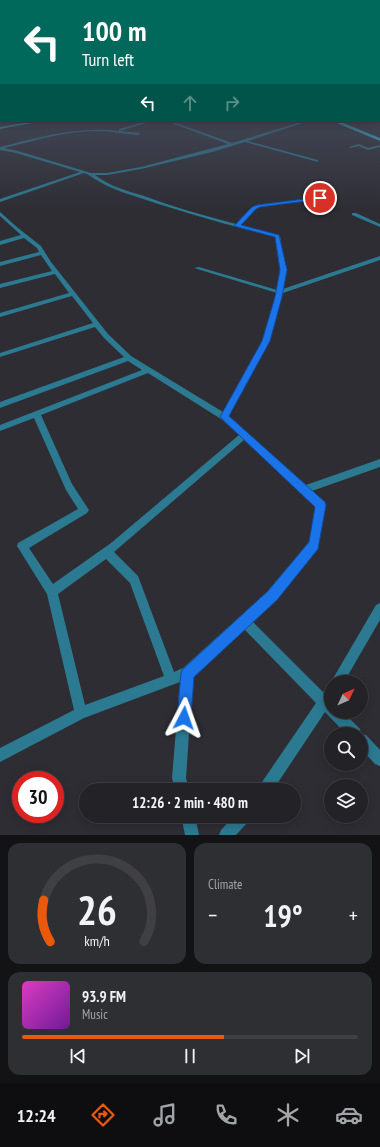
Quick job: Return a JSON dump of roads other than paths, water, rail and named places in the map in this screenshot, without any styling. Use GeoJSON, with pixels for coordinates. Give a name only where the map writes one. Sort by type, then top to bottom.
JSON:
{"type":"FeatureCollection","features":[{"type":"Feature","properties":{"kind":"main road"},"geometry":{"type":"LineString","coordinates":[[361,132],[380,140]]}},
{"type":"Feature","properties":{"kind":"main road"},"geometry":{"type":"LineString","coordinates":[[370,132],[380,136]]}},
{"type":"Feature","properties":{"kind":"street"},"geometry":{"type":"LineString","coordinates":[[0,149],[68,132]]}},
{"type":"Feature","properties":{"kind":"street"},"geometry":{"type":"LineString","coordinates":[[124,132],[139,134]]}},
{"type":"Feature","properties":{"kind":"street"},"geometry":{"type":"LineString","coordinates":[[197,132],[232,145]]}},
{"type":"Feature","properties":{"kind":"street"},"geometry":{"type":"LineString","coordinates":[[0,149],[17,152],[91,174],[107,174],[141,168],[211,151],[273,132]]}},
{"type":"Feature","properties":{"kind":"street"},"geometry":{"type":"LineString","coordinates":[[245,141],[317,161]]}},
{"type":"Feature","properties":{"kind":"street"},"geometry":{"type":"LineString","coordinates":[[0,201],[84,172]]}},
{"type":"Feature","properties":{"kind":"street"},"geometry":{"type":"LineString","coordinates":[[91,174],[99,182],[180,211],[277,236],[283,270],[280,292],[266,341],[224,417]]}},
{"type":"Feature","properties":{"kind":"street"},"geometry":{"type":"LineString","coordinates":[[237,226],[254,208],[259,206],[320,198]]}},
{"type":"Feature","properties":{"kind":"street"},"geometry":{"type":"LineString","coordinates":[[354,214],[380,226]]}},
{"type":"Feature","properties":{"kind":"street"},"geometry":{"type":"LineString","coordinates":[[0,755],[81,713],[187,673],[272,595],[314,545],[321,505],[224,417],[129,358],[106,336],[56,272],[39,247],[1,215]]}},
{"type":"Feature","properties":{"kind":"street"},"geometry":{"type":"LineString","coordinates":[[0,243],[25,236]]}},
{"type":"Feature","properties":{"kind":"street"},"geometry":{"type":"LineString","coordinates":[[0,264],[42,253]]}},
{"type":"Feature","properties":{"kind":"street"},"geometry":{"type":"LineString","coordinates":[[197,268],[280,292],[380,258]]}},
{"type":"Feature","properties":{"kind":"street"},"geometry":{"type":"LineString","coordinates":[[0,286],[56,272]]}},
{"type":"Feature","properties":{"kind":"street"},"geometry":{"type":"LineString","coordinates":[[0,315],[73,294]]}},
{"type":"Feature","properties":{"kind":"street"},"geometry":{"type":"LineString","coordinates":[[0,355],[97,324]]}},
{"type":"Feature","properties":{"kind":"street"},"geometry":{"type":"LineString","coordinates":[[0,405],[129,358]]}},
{"type":"Feature","properties":{"kind":"street"},"geometry":{"type":"LineString","coordinates":[[0,428],[149,370]]}},
{"type":"Feature","properties":{"kind":"street"},"geometry":{"type":"LineString","coordinates":[[36,414],[69,487],[84,510],[22,546],[52,592],[81,713]]}},
{"type":"Feature","properties":{"kind":"street"},"geometry":{"type":"LineString","coordinates":[[52,592],[107,552],[245,435]]}},
{"type":"Feature","properties":{"kind":"street"},"geometry":{"type":"LineString","coordinates":[[304,490],[380,463]]}},
{"type":"Feature","properties":{"kind":"street"},"geometry":{"type":"LineString","coordinates":[[107,552],[134,580],[171,679]]}},
{"type":"Feature","properties":{"kind":"street"},"geometry":{"type":"LineString","coordinates":[[341,675],[380,609]]}},
{"type":"Feature","properties":{"kind":"street"},"geometry":{"type":"LineString","coordinates":[[244,621],[324,698]]}},
{"type":"Feature","properties":{"kind":"street"},"geometry":{"type":"LineString","coordinates":[[180,783],[179,778],[187,673]]}},
{"type":"Feature","properties":{"kind":"street"},"geometry":{"type":"LineString","coordinates":[[270,783],[324,712]]}},
{"type":"Feature","properties":{"kind":"street"},"geometry":{"type":"LineString","coordinates":[[342,719],[349,727]]}},
{"type":"Feature","properties":{"kind":"street"},"geometry":{"type":"LineString","coordinates":[[368,747],[380,759]]}},
{"type":"Feature","properties":{"kind":"street"},"geometry":{"type":"LineString","coordinates":[[189,823],[192,835]]}},
{"type":"Feature","properties":{"kind":"street"},"geometry":{"type":"LineString","coordinates":[[226,835],[237,823]]}},
{"type":"Feature","properties":{"kind":"lane"},"geometry":{"type":"LineString","coordinates":[[350,147],[359,145],[368,149],[380,146]]}}]}
